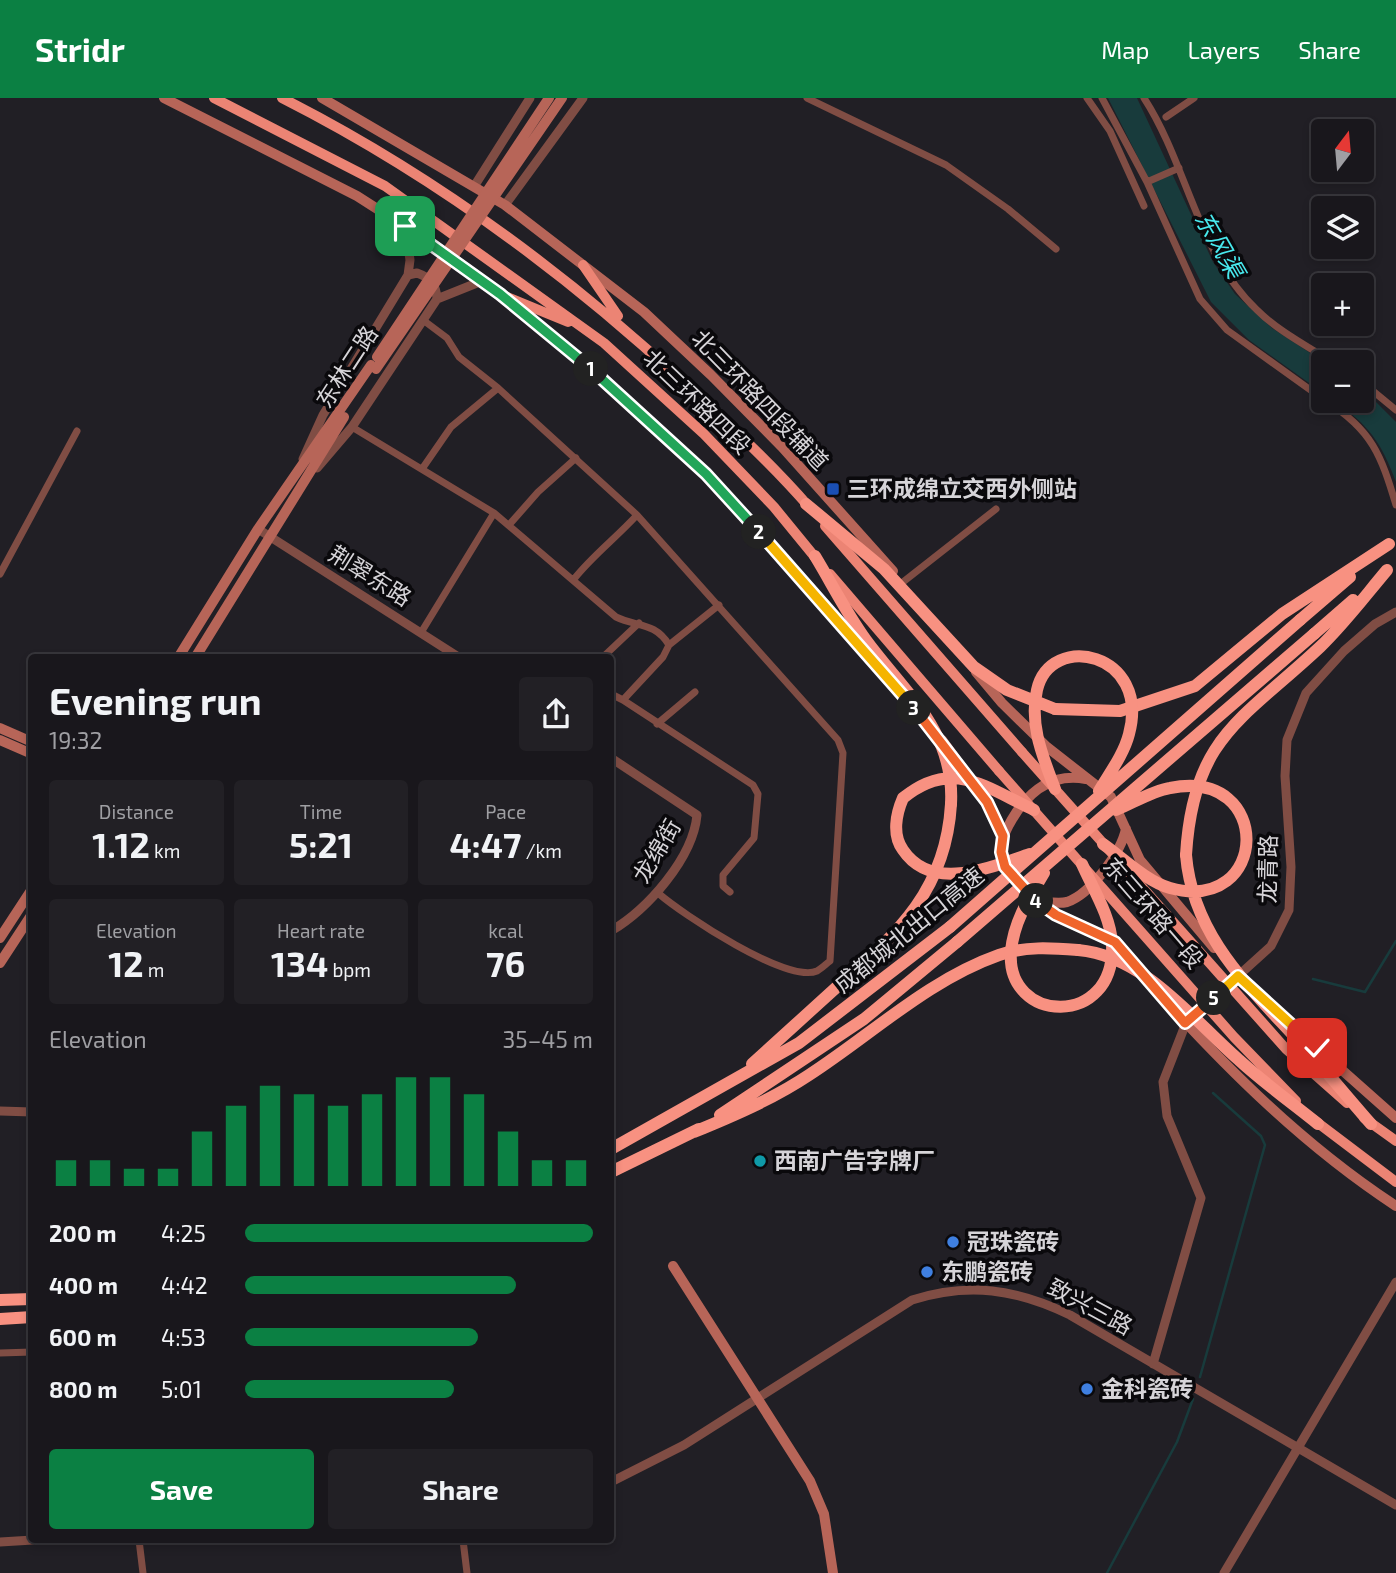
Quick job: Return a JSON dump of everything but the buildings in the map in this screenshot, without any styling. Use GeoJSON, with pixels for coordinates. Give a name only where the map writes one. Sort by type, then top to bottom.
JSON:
{"type":"FeatureCollection","features":[{"type":"Feature","properties":{"kind":"highway","name":"北三环路四段"},"geometry":{"type":"LineString","coordinates":[[214,98],[384,186],[587,330],[704,434],[774,508],[1062,842]]}},
{"type":"Feature","properties":{"kind":"highway","name":"北三环路四段"},"geometry":{"type":"LineString","coordinates":[[282,98],[361,138],[472,209],[588,297],[653,354],[792,488],[1085,823]]}},
{"type":"Feature","properties":{"kind":"highway"},"geometry":{"type":"LineString","coordinates":[[583,265],[612,309],[653,354]]}},
{"type":"Feature","properties":{"kind":"highway"},"geometry":{"type":"LineString","coordinates":[[500,294],[587,330]]}},
{"type":"Feature","properties":{"kind":"highway"},"geometry":{"type":"LineString","coordinates":[[806,504],[884,569],[974,667],[1007,690],[1055,709],[1120,711],[1195,686],[1282,614],[1392,541]]}},
{"type":"Feature","properties":{"kind":"highway","name":"成都城北出口高速"},"geometry":{"type":"LineString","coordinates":[[614,1147],[729,1085],[799,1043],[950,927],[1392,541]]}},
{"type":"Feature","properties":{"kind":"highway"},"geometry":{"type":"LineString","coordinates":[[729,1085],[879,950],[906,921],[941,859],[949,836],[951,803],[943,750],[933,723],[866,639],[815,556]]}},
{"type":"Feature","properties":{"kind":"highway"},"geometry":{"type":"LineString","coordinates":[[1371,1124],[1217,946],[1196,909],[1188,882],[1186,855],[1189,814],[1196,786],[1212,753],[1240,716],[1321,646],[1392,566]]}},
{"type":"Feature","properties":{"kind":"highway","name":"成都城北出口高速"},"geometry":{"type":"LineString","coordinates":[[614,1171],[694,1132],[864,1019],[957,942],[1392,566]]}},
{"type":"Feature","properties":{"kind":"highway"},"geometry":{"type":"LineString","coordinates":[[1055,789],[1039,746],[1034,713],[1037,687],[1048,671],[1064,659],[1084,655],[1116,669],[1130,696],[1132,714],[1129,735],[1091,803]]}},
{"type":"Feature","properties":{"kind":"highway"},"geometry":{"type":"LineString","coordinates":[[1034,810],[972,782],[933,778],[903,798],[896,826],[899,845],[909,860],[924,869],[945,874],[990,867],[1037,851]]}},
{"type":"Feature","properties":{"kind":"highway"},"geometry":{"type":"LineString","coordinates":[[1103,816],[1170,788],[1209,788],[1225,796],[1239,808],[1246,822],[1248,840],[1238,872],[1224,883],[1206,890],[1187,891],[1167,887],[1103,844]]}},
{"type":"Feature","properties":{"kind":"highway","name":"东三环路一段"},"geometry":{"type":"LineString","coordinates":[[1085,823],[1286,1049],[1371,1124],[1396,1142]]}},
{"type":"Feature","properties":{"kind":"highway","name":"东三环路一段"},"geometry":{"type":"LineString","coordinates":[[1062,842],[1234,1037],[1318,1124],[1396,1182]]}},
{"type":"Feature","properties":{"kind":"highway"},"geometry":{"type":"LineString","coordinates":[[1051,861],[1017,921],[1010,954],[1022,988],[1036,1001],[1050,1007],[1082,1004],[1106,983],[1112,944],[1105,916],[1082,864]]}},
{"type":"Feature","properties":{"kind":"highway"},"geometry":{"type":"LineString","coordinates":[[694,1132],[742,1112],[806,1077],[931,988],[1000,954],[1042,947],[1078,950],[1138,971],[1175,1000],[1240,1061],[1318,1124]]}},
{"type":"Feature","properties":{"kind":"highway"},"geometry":{"type":"LineString","coordinates":[[0,1300],[28,1298]]}},
{"type":"Feature","properties":{"kind":"highway"},"geometry":{"type":"LineString","coordinates":[[0,1320],[28,1317]]}},
{"type":"Feature","properties":{"kind":"main road"},"geometry":{"type":"LineString","coordinates":[[164,98],[357,196],[405,226],[500,294],[614,387],[706,474],[942,739],[987,802],[1003,836]]}},
{"type":"Feature","properties":{"kind":"main road","name":"北三环路四段辅道"},"geometry":{"type":"LineString","coordinates":[[323,98],[475,185],[644,312],[782,447],[903,582],[1002,703],[1047,747],[1111,797],[1127,826]]}},
{"type":"Feature","properties":{"kind":"main road","name":"东林二路"},"geometry":{"type":"LineString","coordinates":[[198,654],[309,477],[374,367],[549,98]]}},
{"type":"Feature","properties":{"kind":"main road","name":"东林二路"},"geometry":{"type":"LineString","coordinates":[[180,654],[258,529],[562,98]]}},
{"type":"Feature","properties":{"kind":"main road"},"geometry":{"type":"LineString","coordinates":[[0,728],[28,740]]}},
{"type":"Feature","properties":{"kind":"main road"},"geometry":{"type":"LineString","coordinates":[[0,740],[28,752]]}},
{"type":"Feature","properties":{"kind":"main road"},"geometry":{"type":"LineString","coordinates":[[1090,779],[1062,776],[1040,786],[1015,812],[1003,836],[1001,852],[1005,867],[1035,900],[1056,915],[1115,942],[1185,1023],[1258,1098],[1314,1146],[1396,1206]]}},
{"type":"Feature","properties":{"kind":"main road"},"geometry":{"type":"LineString","coordinates":[[1035,900],[1068,901],[1084,891],[1122,845],[1127,826]]}},
{"type":"Feature","properties":{"kind":"main road"},"geometry":{"type":"LineString","coordinates":[[1127,826],[1140,860],[1238,976],[1396,1118]]}},
{"type":"Feature","properties":{"kind":"main road"},"geometry":{"type":"LineString","coordinates":[[0,938],[28,895]]}},
{"type":"Feature","properties":{"kind":"main road"},"geometry":{"type":"LineString","coordinates":[[0,963],[28,920]]}},
{"type":"Feature","properties":{"kind":"main road"},"geometry":{"type":"LineString","coordinates":[[673,1266],[810,1480],[824,1514],[833,1573]]}},
{"type":"Feature","properties":{"kind":"street"},"geometry":{"type":"LineString","coordinates":[[475,185],[530,98]]}},
{"type":"Feature","properties":{"kind":"street"},"geometry":{"type":"LineString","coordinates":[[505,205],[583,98]]}},
{"type":"Feature","properties":{"kind":"street"},"geometry":{"type":"LineString","coordinates":[[807,98],[946,165],[1008,209],[1056,249]]}},
{"type":"Feature","properties":{"kind":"street"},"geometry":{"type":"LineString","coordinates":[[1087,98],[1110,131],[1144,206]]}},
{"type":"Feature","properties":{"kind":"street"},"geometry":{"type":"LineString","coordinates":[[1102,98],[1147,182],[1200,299],[1227,330],[1311,390]]}},
{"type":"Feature","properties":{"kind":"street"},"geometry":{"type":"LineString","coordinates":[[1144,98],[1219,257],[1236,286],[1257,310],[1315,350]]}},
{"type":"Feature","properties":{"kind":"street"},"geometry":{"type":"LineString","coordinates":[[1167,117],[1194,98]]}},
{"type":"Feature","properties":{"kind":"street"},"geometry":{"type":"LineString","coordinates":[[1147,182],[1179,168]]}},
{"type":"Feature","properties":{"kind":"street"},"geometry":{"type":"LineString","coordinates":[[296,474],[323,415],[408,275],[410,260],[405,226]]}},
{"type":"Feature","properties":{"kind":"street"},"geometry":{"type":"LineString","coordinates":[[408,275],[417,273],[431,280],[435,285],[437,299]]}},
{"type":"Feature","properties":{"kind":"street"},"geometry":{"type":"LineString","coordinates":[[309,477],[352,427],[437,299],[482,281]]}},
{"type":"Feature","properties":{"kind":"street"},"geometry":{"type":"LineString","coordinates":[[424,320],[447,338],[459,357],[498,388],[637,515],[838,740],[843,753],[830,961],[816,972],[792,971],[761,958],[674,907],[658,893]]}},
{"type":"Feature","properties":{"kind":"street"},"geometry":{"type":"LineString","coordinates":[[422,469],[451,427],[498,388]]}},
{"type":"Feature","properties":{"kind":"street"},"geometry":{"type":"LineString","coordinates":[[1374,392],[1396,410]]}},
{"type":"Feature","properties":{"kind":"street"},"geometry":{"type":"LineString","coordinates":[[1342,413],[1361,427],[1371,439],[1382,461],[1396,505]]}},
{"type":"Feature","properties":{"kind":"street"},"geometry":{"type":"LineString","coordinates":[[352,427],[494,513],[616,617],[627,622],[649,625],[669,645]]}},
{"type":"Feature","properties":{"kind":"street"},"geometry":{"type":"LineString","coordinates":[[0,574],[77,430]]}},
{"type":"Feature","properties":{"kind":"street"},"geometry":{"type":"LineString","coordinates":[[509,525],[538,492],[576,458]]}},
{"type":"Feature","properties":{"kind":"street"},"geometry":{"type":"LineString","coordinates":[[903,582],[996,509]]}},
{"type":"Feature","properties":{"kind":"street"},"geometry":{"type":"LineString","coordinates":[[422,631],[494,513]]}},
{"type":"Feature","properties":{"kind":"street"},"geometry":{"type":"LineString","coordinates":[[574,579],[594,554],[614,540],[637,515]]}},
{"type":"Feature","properties":{"kind":"street","name":"荆翠东路"},"geometry":{"type":"LineString","coordinates":[[258,529],[454,654]]}},
{"type":"Feature","properties":{"kind":"street"},"geometry":{"type":"LineString","coordinates":[[623,700],[663,657],[669,645],[719,604]]}},
{"type":"Feature","properties":{"kind":"street","name":"龙青路"},"geometry":{"type":"LineString","coordinates":[[1153,1364],[1201,1198],[1167,1116],[1163,1082],[1185,1023],[1271,946],[1289,910],[1291,867],[1285,776],[1287,740],[1306,693],[1345,651],[1375,624],[1396,612]]}},
{"type":"Feature","properties":{"kind":"street"},"geometry":{"type":"LineString","coordinates":[[606,654],[639,622]]}},
{"type":"Feature","properties":{"kind":"street"},"geometry":{"type":"LineString","coordinates":[[657,724],[695,692]]}},
{"type":"Feature","properties":{"kind":"street"},"geometry":{"type":"LineString","coordinates":[[614,696],[753,785],[758,793],[754,838],[723,875],[723,886],[730,892]]}},
{"type":"Feature","properties":{"kind":"street","name":"龙绵街"},"geometry":{"type":"LineString","coordinates":[[614,760],[697,815],[695,833],[658,893],[614,929]]}},
{"type":"Feature","properties":{"kind":"street"},"geometry":{"type":"LineString","coordinates":[[0,1111],[28,1112]]}},
{"type":"Feature","properties":{"kind":"street"},"geometry":{"type":"LineString","coordinates":[[1224,1573],[1396,1282]]}},
{"type":"Feature","properties":{"kind":"street","name":"致兴三路"},"geometry":{"type":"LineString","coordinates":[[614,1480],[684,1445],[912,1300],[944,1290],[1005,1291],[1034,1298],[1070,1315],[1396,1505]]}},
{"type":"Feature","properties":{"kind":"street"},"geometry":{"type":"LineString","coordinates":[[0,1353],[28,1352]]}},
{"type":"Feature","properties":{"kind":"street"},"geometry":{"type":"LineString","coordinates":[[0,1542],[28,1540]]}},
{"type":"Feature","properties":{"kind":"street"},"geometry":{"type":"LineString","coordinates":[[139,1543],[143,1573]]}},
{"type":"Feature","properties":{"kind":"street"},"geometry":{"type":"LineString","coordinates":[[463,1543],[467,1573]]}},
{"type":"Feature","properties":{"kind":"shaded area"},"geometry":{"type":"Polygon","coordinates":[[[1108,98],[1137,98],[1213,262],[1235,294],[1272,328],[1311,354],[1311,384],[1249,340],[1211,302],[1108,98]]]}},
{"type":"Feature","properties":{"kind":"shaded area"},"geometry":{"type":"Polygon","coordinates":[[[1374,400],[1396,422],[1396,482],[1379,445],[1350,413],[1374,413],[1374,400]]]}},
{"type":"Feature","properties":{"kind":"waterway"},"geometry":{"type":"LineString","coordinates":[[1313,979],[1365,992],[1396,941]]}},
{"type":"Feature","properties":{"kind":"waterway"},"geometry":{"type":"LineString","coordinates":[[1200,1377],[1265,1145],[1261,1136],[1213,1093]]}},
{"type":"Feature","properties":{"kind":"waterway"},"geometry":{"type":"LineString","coordinates":[[1107,1573],[1177,1442],[1193,1399]]}},
{"type":"Feature","properties":{"kind":"place","name":"三环成绵立交西外侧站"},"geometry":{"type":"Point","coordinates":[833,489]}},
{"type":"Feature","properties":{"kind":"place","name":"西南广告字牌厂"},"geometry":{"type":"Point","coordinates":[760,1161]}},
{"type":"Feature","properties":{"kind":"place","name":"冠珠瓷砖"},"geometry":{"type":"Point","coordinates":[953,1242]}},
{"type":"Feature","properties":{"kind":"place","name":"东鹏瓷砖"},"geometry":{"type":"Point","coordinates":[927,1272]}},
{"type":"Feature","properties":{"kind":"place","name":"金科瓷砖"},"geometry":{"type":"Point","coordinates":[1087,1389]}},
{"type":"Feature","properties":{"kind":"route"},"geometry":{"type":"LineString","coordinates":[[405,226],[500,294],[614,387],[706,474],[942,739],[987,802],[1003,836],[1001,852],[1005,867],[1035,900],[1056,915],[1094,930],[1115,942],[1185,1023],[1238,976],[1317,1048]]}},
{"type":"Feature","properties":{"kind":"water label","name":"东风渠"},"geometry":{"type":"Point","coordinates":[1219,245]}}]}
